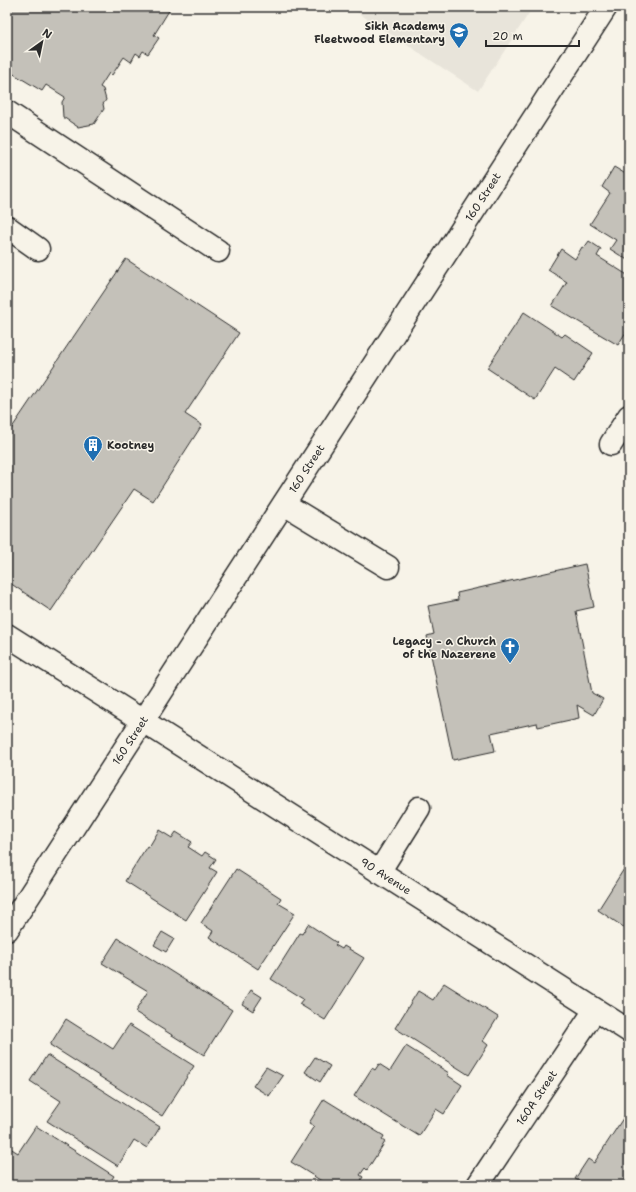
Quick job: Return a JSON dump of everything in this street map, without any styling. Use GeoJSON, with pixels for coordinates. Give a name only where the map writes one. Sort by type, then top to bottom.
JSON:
{"type":"FeatureCollection","features":[{"type":"Feature","properties":{"kind":"main road","name":"160 Street"},"geometry":{"type":"LineString","coordinates":[[7,930],[606,7]]}},
{"type":"Feature","properties":{"kind":"main road"},"geometry":{"type":"LineString","coordinates":[[7,112],[218,251]]}},
{"type":"Feature","properties":{"kind":"main road"},"geometry":{"type":"LineString","coordinates":[[7,227],[38,249]]}},
{"type":"Feature","properties":{"kind":"main road"},"geometry":{"type":"LineString","coordinates":[[611,444],[629,416]]}},
{"type":"Feature","properties":{"kind":"main road"},"geometry":{"type":"LineString","coordinates":[[284,504],[388,567]]}},
{"type":"Feature","properties":{"kind":"main road","name":"90 Avenue"},"geometry":{"type":"LineString","coordinates":[[7,635],[629,1031]]}},
{"type":"Feature","properties":{"kind":"main road"},"geometry":{"type":"LineString","coordinates":[[379,872],[419,808]]}},
{"type":"Feature","properties":{"kind":"main road","name":"160A Street"},"geometry":{"type":"LineString","coordinates":[[478,1185],[595,1010]]}},
{"type":"Feature","properties":{"kind":"shaded area","name":"Sikh Academy Fleetwood Elementary"},"geometry":{"type":"Polygon","coordinates":[[[349,7],[533,7],[478,91],[349,7]]]}},
{"type":"Feature","properties":{"kind":"building"},"geometry":{"type":"Polygon","coordinates":[[[7,7],[166,7],[170,9],[154,35],[159,38],[148,54],[143,51],[140,56],[136,53],[131,62],[124,57],[112,75],[109,73],[100,87],[103,89],[106,100],[103,104],[104,109],[94,124],[78,127],[63,117],[62,102],[65,97],[46,85],[42,91],[7,70],[11,64],[7,61],[7,7]]]}},
{"type":"Feature","properties":{"kind":"building"},"geometry":{"type":"Polygon","coordinates":[[[614,167],[629,176],[629,261],[610,249],[616,240],[590,224],[610,193],[602,187],[614,167]]]}},
{"type":"Feature","properties":{"kind":"building"},"geometry":{"type":"Polygon","coordinates":[[[589,241],[601,249],[597,256],[629,276],[629,327],[618,345],[552,306],[567,282],[548,270],[561,249],[575,259],[582,247],[584,248],[589,241]]]}},
{"type":"Feature","properties":{"kind":"building","name":"Kootney"},"geometry":{"type":"Polygon","coordinates":[[[126,259],[239,333],[185,414],[202,425],[153,501],[134,489],[51,611],[7,581],[7,435],[126,259]]]}},
{"type":"Feature","properties":{"kind":"building"},"geometry":{"type":"Polygon","coordinates":[[[524,312],[562,337],[565,334],[593,353],[574,382],[555,369],[535,400],[487,368],[524,312]]]}},
{"type":"Feature","properties":{"kind":"building","name":"Legacy - a Church of the Nazerene"},"geometry":{"type":"Polygon","coordinates":[[[585,564],[594,607],[576,611],[592,693],[603,699],[594,715],[577,705],[579,718],[538,727],[537,723],[491,733],[495,751],[453,760],[427,636],[434,634],[428,606],[458,600],[457,593],[585,564]]]}},
{"type":"Feature","properties":{"kind":"building"},"geometry":{"type":"Polygon","coordinates":[[[159,830],[172,838],[176,832],[192,842],[188,847],[202,856],[205,852],[216,859],[210,868],[217,872],[186,920],[125,881],[159,830]]]}},
{"type":"Feature","properties":{"kind":"building"},"geometry":{"type":"Polygon","coordinates":[[[629,861],[629,921],[625,928],[598,910],[629,861]]]}},
{"type":"Feature","properties":{"kind":"building"},"geometry":{"type":"Polygon","coordinates":[[[236,869],[281,898],[278,903],[295,913],[258,969],[209,937],[213,931],[201,923],[236,869]]]}},
{"type":"Feature","properties":{"kind":"building"},"geometry":{"type":"Polygon","coordinates":[[[308,924],[337,943],[335,945],[342,949],[344,946],[364,958],[325,1020],[299,1004],[303,999],[271,979],[300,933],[302,934],[308,924]]]}},
{"type":"Feature","properties":{"kind":"building"},"geometry":{"type":"Polygon","coordinates":[[[162,932],[174,939],[166,952],[154,945],[162,932]]]}},
{"type":"Feature","properties":{"kind":"building"},"geometry":{"type":"Polygon","coordinates":[[[118,938],[232,1010],[204,1055],[135,1012],[148,991],[102,963],[118,938]]]}},
{"type":"Feature","properties":{"kind":"building"},"geometry":{"type":"Polygon","coordinates":[[[444,983],[498,1017],[483,1041],[488,1045],[469,1075],[395,1028],[418,991],[433,1000],[444,983]]]}},
{"type":"Feature","properties":{"kind":"building"},"geometry":{"type":"Polygon","coordinates":[[[251,990],[262,997],[253,1011],[242,1004],[251,990]]]}},
{"type":"Feature","properties":{"kind":"building"},"geometry":{"type":"Polygon","coordinates":[[[66,1019],[113,1049],[129,1025],[194,1066],[162,1116],[50,1045],[66,1019]]]}},
{"type":"Feature","properties":{"kind":"building"},"geometry":{"type":"Polygon","coordinates":[[[406,1046],[449,1073],[447,1075],[462,1085],[444,1114],[436,1109],[419,1136],[354,1096],[372,1068],[375,1070],[379,1064],[390,1071],[406,1046]]]}},
{"type":"Feature","properties":{"kind":"building"},"geometry":{"type":"Polygon","coordinates":[[[47,1055],[160,1127],[147,1148],[134,1140],[118,1166],[47,1121],[61,1101],[30,1081],[47,1055]]]}},
{"type":"Feature","properties":{"kind":"building"},"geometry":{"type":"Polygon","coordinates":[[[315,1057],[330,1066],[320,1082],[305,1072],[315,1057]]]}},
{"type":"Feature","properties":{"kind":"building"},"geometry":{"type":"Polygon","coordinates":[[[266,1067],[283,1076],[269,1096],[253,1086],[266,1067]]]}},
{"type":"Feature","properties":{"kind":"building"},"geometry":{"type":"Polygon","coordinates":[[[324,1099],[384,1136],[382,1140],[385,1142],[367,1170],[365,1168],[360,1175],[363,1177],[358,1185],[328,1185],[291,1162],[314,1126],[309,1123],[324,1099]]]}},
{"type":"Feature","properties":{"kind":"building"},"geometry":{"type":"Polygon","coordinates":[[[629,1109],[629,1185],[582,1185],[583,1183],[575,1179],[588,1159],[594,1163],[629,1109]]]}},
{"type":"Feature","properties":{"kind":"building"},"geometry":{"type":"Polygon","coordinates":[[[36,1126],[114,1176],[108,1185],[16,1185],[7,1179],[7,1146],[18,1153],[36,1126]]]}},
{"type":"Feature","properties":{"kind":"place","name":"Sikh Academy Fleetwood Elementary"},"geometry":{"type":"Point","coordinates":[459,49]}},
{"type":"Feature","properties":{"kind":"place","name":"Kootney"},"geometry":{"type":"Point","coordinates":[93,462]}},
{"type":"Feature","properties":{"kind":"place","name":"Legacy - a Church of the Nazerene"},"geometry":{"type":"Point","coordinates":[510,664]}}]}
